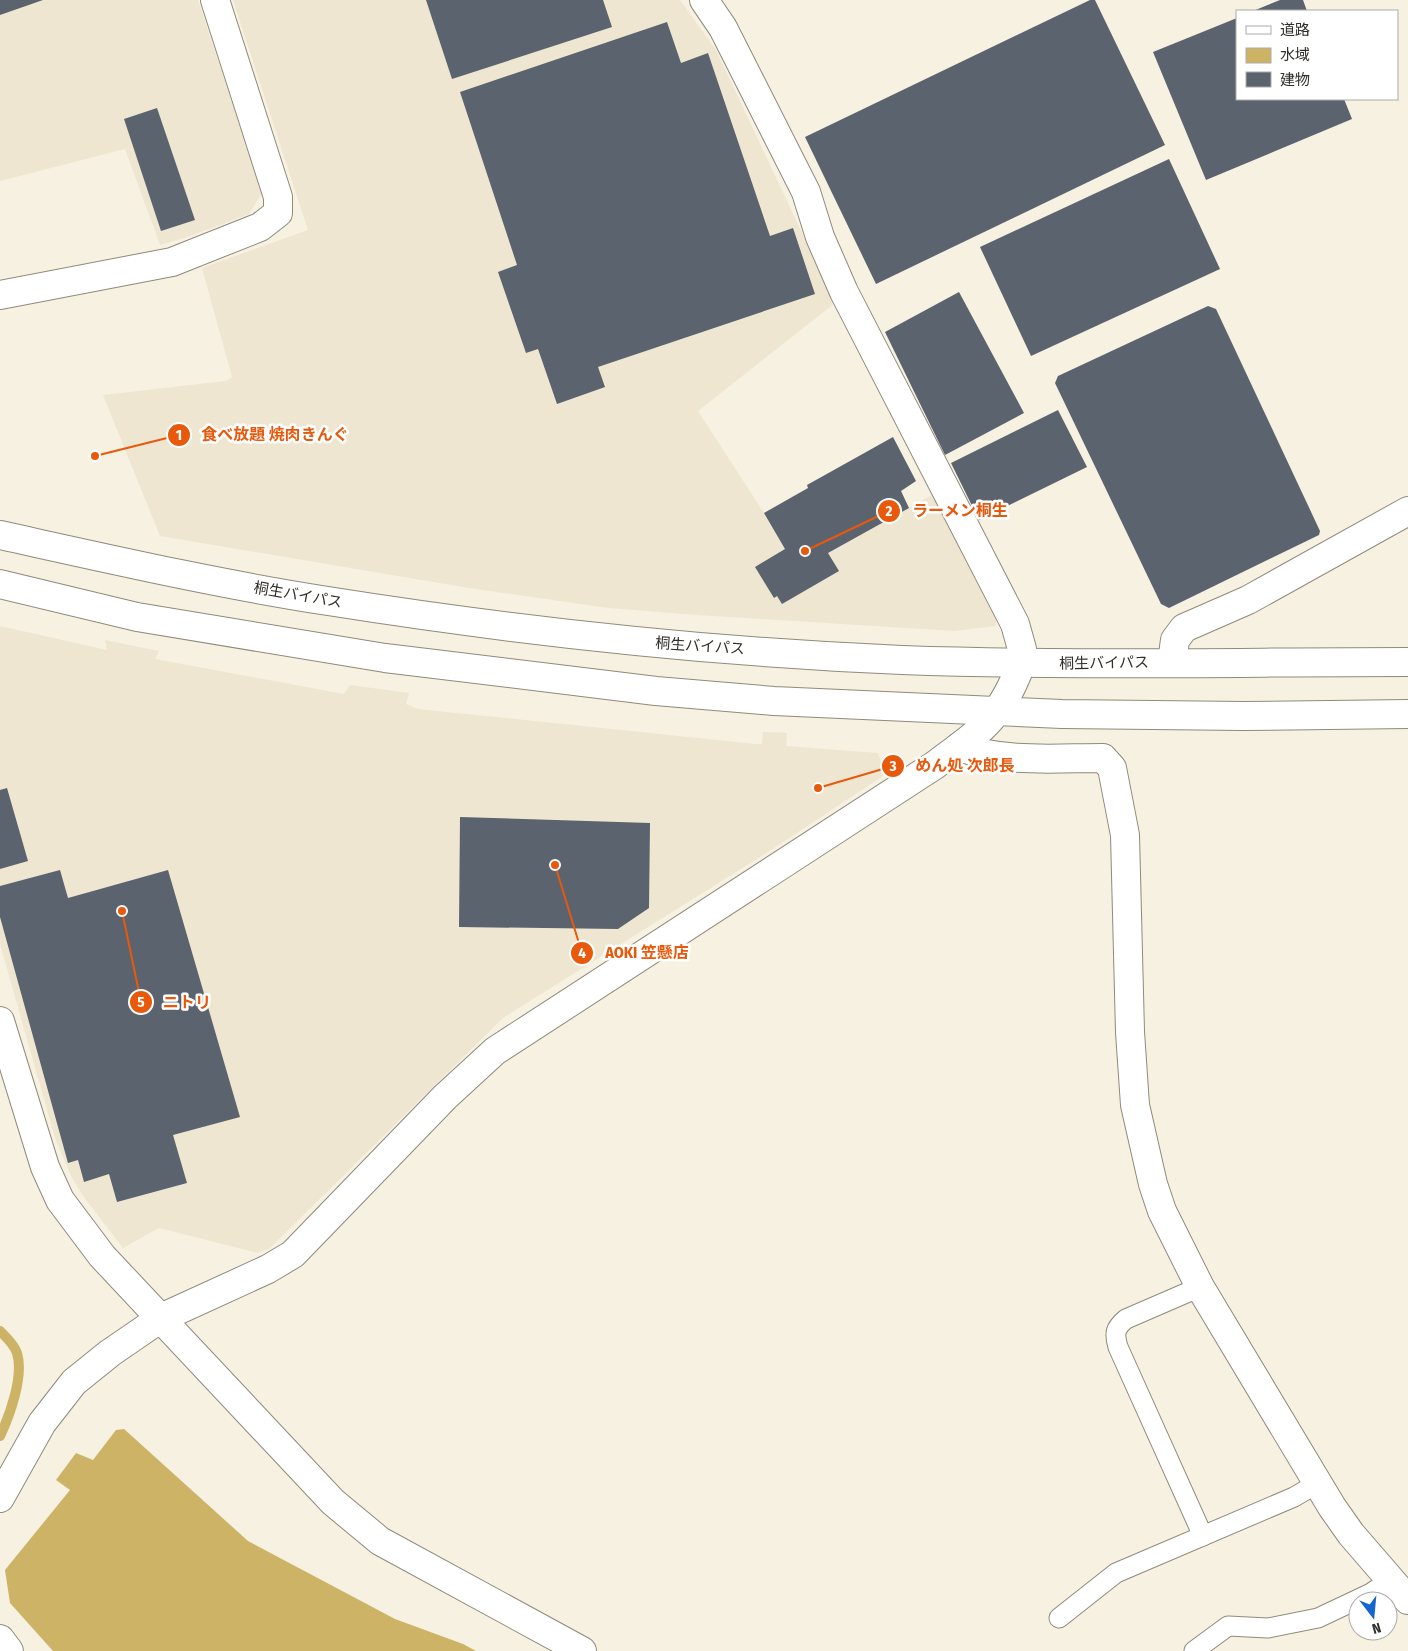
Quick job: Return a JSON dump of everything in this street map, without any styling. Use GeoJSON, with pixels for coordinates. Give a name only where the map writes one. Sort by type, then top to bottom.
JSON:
{"type":"FeatureCollection","features":[{"type":"Feature","properties":{"kind":"main road"},"geometry":{"type":"LineString","coordinates":[[0,295],[172,262],[260,227],[278,213],[278,197],[215,0]]}},
{"type":"Feature","properties":{"kind":"main road"},"geometry":{"type":"LineString","coordinates":[[0,1498],[42,1423],[74,1382],[110,1353],[161,1318],[268,1269],[294,1254],[445,1097],[495,1051],[935,765],[985,726],[998,711],[1012,689],[1021,664],[1022,649],[1015,624],[844,292],[820,237],[806,192],[723,28],[704,0]]}},
{"type":"Feature","properties":{"kind":"main road"},"geometry":{"type":"LineString","coordinates":[[1172,662],[1175,640],[1184,628],[1248,600],[1408,511]]}},
{"type":"Feature","properties":{"kind":"main road","name":"桐生バイパス"},"geometry":{"type":"LineString","coordinates":[[0,535],[141,567],[326,601],[447,618],[674,644],[898,659],[1021,664],[1408,662]]}},
{"type":"Feature","properties":{"kind":"main road"},"geometry":{"type":"LineString","coordinates":[[0,584],[137,617],[385,658],[666,692],[774,701],[998,711],[1223,715],[1408,714]]}},
{"type":"Feature","properties":{"kind":"main road"},"geometry":{"type":"LineString","coordinates":[[959,747],[983,755],[1006,758],[1103,758],[1112,768],[1125,835],[1130,1032],[1135,1105],[1143,1146],[1162,1211],[1200,1286],[1318,1483],[1351,1534],[1399,1590]]}},
{"type":"Feature","properties":{"kind":"main road"},"geometry":{"type":"LineString","coordinates":[[0,1021],[44,1167],[60,1200],[102,1256],[333,1502],[380,1542],[582,1651]]}},
{"type":"Feature","properties":{"kind":"main road"},"geometry":{"type":"LineString","coordinates":[[0,1640],[10,1651]]}},
{"type":"Feature","properties":{"kind":"lane"},"geometry":{"type":"LineString","coordinates":[[1200,1286],[1126,1319],[1117,1326],[1115,1334],[1118,1347],[1203,1536]]}},
{"type":"Feature","properties":{"kind":"lane"},"geometry":{"type":"LineString","coordinates":[[1059,1618],[1116,1573],[1294,1497],[1318,1483]]}},
{"type":"Feature","properties":{"kind":"lane"},"geometry":{"type":"LineString","coordinates":[[1194,1651],[1228,1626],[1268,1628],[1318,1618],[1371,1593],[1399,1590]]}},
{"type":"Feature","properties":{"kind":"shaded area"},"geometry":{"type":"Polygon","coordinates":[[[0,0],[198,0],[262,193],[249,214],[185,238],[160,245],[125,149],[0,181],[0,0]]]}},
{"type":"Feature","properties":{"kind":"shaded area"},"geometry":{"type":"Polygon","coordinates":[[[233,0],[680,0],[716,50],[835,303],[698,411],[764,513],[795,495],[828,553],[937,492],[998,615],[995,626],[954,631],[608,608],[469,588],[160,536],[103,395],[226,381],[232,377],[202,268],[308,230],[233,0]]]}},
{"type":"Feature","properties":{"kind":"shaded area"},"geometry":{"type":"Polygon","coordinates":[[[0,626],[107,650],[105,640],[159,651],[155,659],[344,694],[350,685],[409,693],[406,704],[418,709],[756,744],[762,744],[763,732],[787,733],[786,746],[878,753],[886,774],[768,852],[503,1018],[270,1248],[258,1253],[159,1228],[123,1248],[83,1196],[71,1176],[55,1138],[0,944],[0,626]]]}},
{"type":"Feature","properties":{"kind":"water"},"geometry":{"type":"Polygon","coordinates":[[[124,1429],[248,1541],[395,1619],[463,1644],[476,1651],[53,1651],[10,1603],[5,1570],[70,1490],[56,1480],[76,1453],[93,1460],[116,1430],[124,1429]]]}},
{"type":"Feature","properties":{"kind":"building"},"geometry":{"type":"Polygon","coordinates":[[[0,0],[43,0],[0,15],[0,0]]]}},
{"type":"Feature","properties":{"kind":"building"},"geometry":{"type":"Polygon","coordinates":[[[426,0],[603,0],[612,27],[452,79],[426,0]]]}},
{"type":"Feature","properties":{"kind":"building"},"geometry":{"type":"Polygon","coordinates":[[[1090,0],[1095,0],[1165,145],[876,284],[805,137],[1090,0]]]}},
{"type":"Feature","properties":{"kind":"building"},"geometry":{"type":"Polygon","coordinates":[[[1280,0],[1303,0],[1307,10],[1255,10],[1280,0]]]}},
{"type":"Feature","properties":{"kind":"building"},"geometry":{"type":"Polygon","coordinates":[[[1236,18],[1236,100],[1344,100],[1352,119],[1206,180],[1153,52],[1236,18]]]}},
{"type":"Feature","properties":{"kind":"building"},"geometry":{"type":"Polygon","coordinates":[[[667,22],[681,63],[708,53],[770,236],[793,228],[815,294],[598,367],[605,387],[557,404],[538,349],[526,353],[498,272],[517,265],[460,92],[667,22]]]}},
{"type":"Feature","properties":{"kind":"building"},"geometry":{"type":"Polygon","coordinates":[[[157,108],[195,220],[161,231],[124,119],[157,108]]]}},
{"type":"Feature","properties":{"kind":"building"},"geometry":{"type":"Polygon","coordinates":[[[1169,159],[1220,269],[1031,356],[980,247],[1169,159]]]}},
{"type":"Feature","properties":{"kind":"building"},"geometry":{"type":"Polygon","coordinates":[[[959,292],[1024,413],[945,455],[885,332],[959,292]]]}},
{"type":"Feature","properties":{"kind":"building"},"geometry":{"type":"Polygon","coordinates":[[[1208,306],[1216,309],[1320,531],[1319,535],[1169,608],[1161,604],[1055,383],[1058,376],[1208,306]]]}},
{"type":"Feature","properties":{"kind":"building"},"geometry":{"type":"Polygon","coordinates":[[[1058,410],[1087,467],[979,520],[951,463],[1058,410]]]}},
{"type":"Feature","properties":{"kind":"building"},"geometry":{"type":"Polygon","coordinates":[[[893,437],[916,481],[901,491],[909,508],[828,553],[839,571],[782,604],[777,596],[774,598],[755,567],[785,549],[764,513],[808,488],[807,485],[893,437]]]}},
{"type":"Feature","properties":{"kind":"building"},"geometry":{"type":"Polygon","coordinates":[[[7,788],[28,861],[0,869],[0,790],[7,788]]]}},
{"type":"Feature","properties":{"kind":"building"},"geometry":{"type":"Polygon","coordinates":[[[460,817],[650,823],[649,908],[618,929],[459,927],[460,817]]]}},
{"type":"Feature","properties":{"kind":"building"},"geometry":{"type":"Polygon","coordinates":[[[60,870],[68,898],[168,870],[240,1117],[173,1135],[187,1183],[117,1202],[109,1174],[84,1182],[78,1160],[68,1163],[0,917],[0,886],[60,870]]]}},
{"type":"Feature","properties":{"kind":"waterway"},"geometry":{"type":"LineString","coordinates":[[0,1331],[16,1350],[19,1362],[19,1373],[12,1407],[0,1436]]}},
{"type":"Feature","properties":{"kind":"place","name":"食べ放題 焼肉きんぐ"},"geometry":{"type":"Point","coordinates":[95,456]}},
{"type":"Feature","properties":{"kind":"place","name":"ラーメン桐生"},"geometry":{"type":"Point","coordinates":[805,551]}},
{"type":"Feature","properties":{"kind":"place","name":"めん処 次郎長"},"geometry":{"type":"Point","coordinates":[818,788]}},
{"type":"Feature","properties":{"kind":"place","name":"AOKI 笠懸店"},"geometry":{"type":"Point","coordinates":[555,865]}},
{"type":"Feature","properties":{"kind":"place","name":"ニトリ"},"geometry":{"type":"Point","coordinates":[122,911]}}]}
